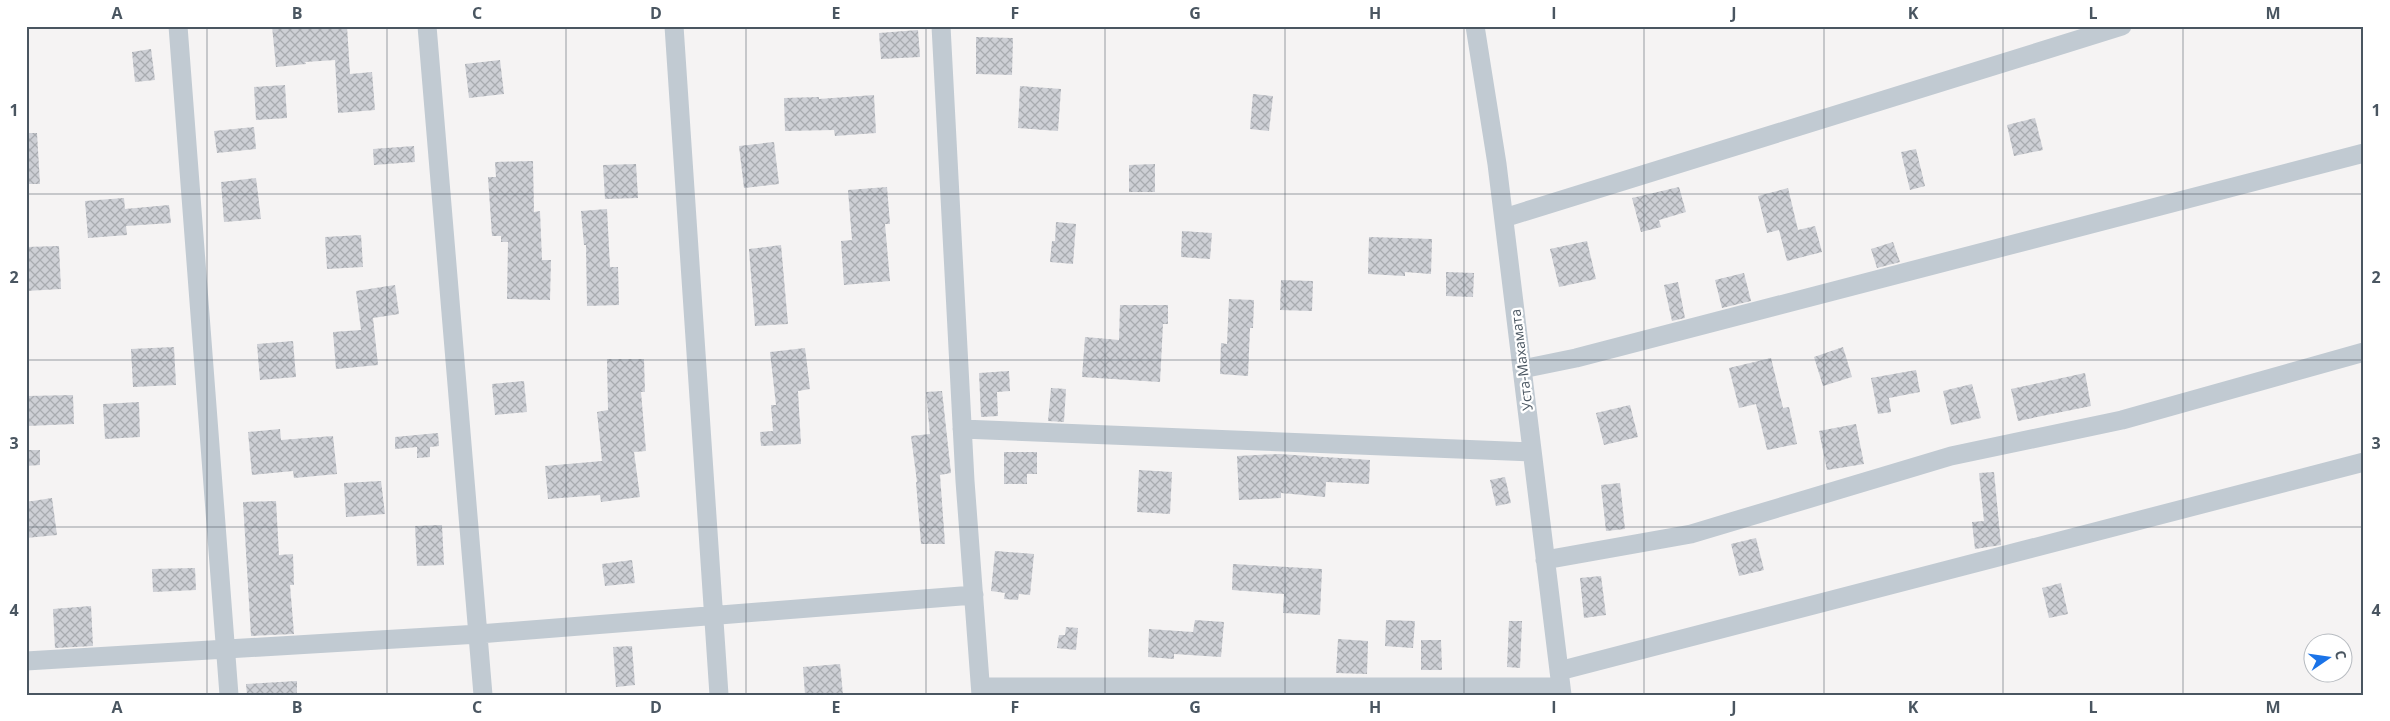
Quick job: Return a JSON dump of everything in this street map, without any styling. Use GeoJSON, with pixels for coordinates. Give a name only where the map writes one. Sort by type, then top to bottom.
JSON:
{"type":"FeatureCollection","features":[{"type":"Feature","properties":{"kind":"street"},"geometry":{"type":"LineString","coordinates":[[178,26],[230,695]]}},
{"type":"Feature","properties":{"kind":"street"},"geometry":{"type":"LineString","coordinates":[[427,26],[483,695]]}},
{"type":"Feature","properties":{"kind":"street"},"geometry":{"type":"LineString","coordinates":[[674,26],[719,695]]}},
{"type":"Feature","properties":{"kind":"street"},"geometry":{"type":"LineString","coordinates":[[941,26],[962,429],[981,691],[1560,684],[2364,462]]}},
{"type":"Feature","properties":{"kind":"street","name":"Уста-Махамата"},"geometry":{"type":"LineString","coordinates":[[1475,26],[1504,218],[1560,684]]}},
{"type":"Feature","properties":{"kind":"street"},"geometry":{"type":"LineString","coordinates":[[1504,218],[2122,26]]}},
{"type":"Feature","properties":{"kind":"street"},"geometry":{"type":"LineString","coordinates":[[1522,369],[1576,358],[2364,153]]}},
{"type":"Feature","properties":{"kind":"street"},"geometry":{"type":"LineString","coordinates":[[1545,560],[1692,534],[1950,456],[2122,420],[2364,352]]}},
{"type":"Feature","properties":{"kind":"street"},"geometry":{"type":"LineString","coordinates":[[962,429],[1532,452]]}},
{"type":"Feature","properties":{"kind":"street"},"geometry":{"type":"LineString","coordinates":[[26,661],[479,634],[974,595]]}},
{"type":"Feature","properties":{"kind":"building"},"geometry":{"type":"Polygon","coordinates":[[[272,26],[347,26],[350,74],[372,72],[375,110],[338,113],[335,60],[305,62],[306,64],[276,67],[272,26]]]}},
{"type":"Feature","properties":{"kind":"building"},"geometry":{"type":"Polygon","coordinates":[[[918,30],[920,57],[881,59],[879,33],[918,30]]]}},
{"type":"Feature","properties":{"kind":"building"},"geometry":{"type":"Polygon","coordinates":[[[976,37],[1013,38],[1012,75],[976,74],[976,37]]]}},
{"type":"Feature","properties":{"kind":"building"},"geometry":{"type":"Polygon","coordinates":[[[151,49],[155,80],[135,82],[132,52],[151,49]]]}},
{"type":"Feature","properties":{"kind":"building"},"geometry":{"type":"Polygon","coordinates":[[[500,60],[504,94],[469,98],[465,64],[500,60]]]}},
{"type":"Feature","properties":{"kind":"building"},"geometry":{"type":"Polygon","coordinates":[[[285,85],[287,118],[256,120],[254,87],[285,85]]]}},
{"type":"Feature","properties":{"kind":"building"},"geometry":{"type":"Polygon","coordinates":[[[1020,86],[1061,89],[1058,131],[1018,128],[1020,86]]]}},
{"type":"Feature","properties":{"kind":"building"},"geometry":{"type":"Polygon","coordinates":[[[1253,94],[1273,96],[1269,131],[1250,129],[1253,94]]]}},
{"type":"Feature","properties":{"kind":"building"},"geometry":{"type":"Polygon","coordinates":[[[874,95],[876,133],[835,136],[834,130],[785,131],[784,98],[819,97],[819,99],[874,95]]]}},
{"type":"Feature","properties":{"kind":"building"},"geometry":{"type":"Polygon","coordinates":[[[2035,118],[2043,150],[2014,156],[2007,125],[2035,118]]]}},
{"type":"Feature","properties":{"kind":"building"},"geometry":{"type":"Polygon","coordinates":[[[254,127],[256,149],[217,153],[214,131],[254,127]]]}},
{"type":"Feature","properties":{"kind":"building"},"geometry":{"type":"Polygon","coordinates":[[[26,133],[37,133],[40,184],[26,184],[26,133]]]}},
{"type":"Feature","properties":{"kind":"building"},"geometry":{"type":"Polygon","coordinates":[[[774,142],[779,184],[744,188],[739,146],[774,142]]]}},
{"type":"Feature","properties":{"kind":"building"},"geometry":{"type":"Polygon","coordinates":[[[414,146],[415,162],[374,165],[373,149],[414,146]]]}},
{"type":"Feature","properties":{"kind":"building"},"geometry":{"type":"Polygon","coordinates":[[[1916,149],[1925,186],[1910,190],[1901,152],[1916,149]]]}},
{"type":"Feature","properties":{"kind":"building"},"geometry":{"type":"Polygon","coordinates":[[[533,161],[534,212],[540,211],[542,260],[551,260],[550,300],[507,299],[508,242],[501,242],[501,236],[492,236],[488,177],[496,177],[495,162],[533,161]]]}},
{"type":"Feature","properties":{"kind":"building"},"geometry":{"type":"Polygon","coordinates":[[[636,164],[638,198],[605,199],[603,165],[636,164]]]}},
{"type":"Feature","properties":{"kind":"building"},"geometry":{"type":"Polygon","coordinates":[[[1155,164],[1155,192],[1129,192],[1129,165],[1155,164]]]}},
{"type":"Feature","properties":{"kind":"building"},"geometry":{"type":"Polygon","coordinates":[[[256,178],[261,219],[224,222],[221,182],[256,178]]]}},
{"type":"Feature","properties":{"kind":"building"},"geometry":{"type":"Polygon","coordinates":[[[887,187],[890,224],[885,224],[890,281],[844,285],[841,241],[852,240],[848,190],[887,187]]]}},
{"type":"Feature","properties":{"kind":"building"},"geometry":{"type":"Polygon","coordinates":[[[1679,187],[1686,212],[1659,220],[1661,227],[1641,232],[1632,198],[1679,187]]]}},
{"type":"Feature","properties":{"kind":"building"},"geometry":{"type":"Polygon","coordinates":[[[1788,188],[1798,230],[1815,226],[1822,252],[1787,261],[1779,230],[1767,233],[1758,196],[1788,188]]]}},
{"type":"Feature","properties":{"kind":"building"},"geometry":{"type":"Polygon","coordinates":[[[124,198],[125,209],[169,205],[171,223],[126,226],[127,235],[88,238],[85,201],[124,198]]]}},
{"type":"Feature","properties":{"kind":"building"},"geometry":{"type":"Polygon","coordinates":[[[607,209],[610,267],[618,267],[619,305],[587,306],[586,245],[584,245],[581,211],[607,209]]]}},
{"type":"Feature","properties":{"kind":"building"},"geometry":{"type":"Polygon","coordinates":[[[1056,222],[1076,224],[1073,264],[1050,262],[1052,241],[1055,241],[1056,222]]]}},
{"type":"Feature","properties":{"kind":"building"},"geometry":{"type":"Polygon","coordinates":[[[1182,231],[1212,233],[1210,259],[1181,257],[1182,231]]]}},
{"type":"Feature","properties":{"kind":"building"},"geometry":{"type":"Polygon","coordinates":[[[361,235],[363,267],[327,269],[325,237],[361,235]]]}},
{"type":"Feature","properties":{"kind":"building"},"geometry":{"type":"Polygon","coordinates":[[[1369,237],[1432,239],[1431,274],[1405,272],[1405,276],[1368,274],[1369,237]]]}},
{"type":"Feature","properties":{"kind":"building"},"geometry":{"type":"Polygon","coordinates":[[[1587,241],[1596,279],[1559,287],[1550,249],[1587,241]]]}},
{"type":"Feature","properties":{"kind":"building"},"geometry":{"type":"Polygon","coordinates":[[[1893,242],[1900,262],[1877,268],[1871,249],[1893,242]]]}},
{"type":"Feature","properties":{"kind":"building"},"geometry":{"type":"Polygon","coordinates":[[[781,245],[788,324],[755,326],[749,249],[781,245]]]}},
{"type":"Feature","properties":{"kind":"building"},"geometry":{"type":"Polygon","coordinates":[[[59,246],[61,289],[26,291],[26,247],[59,246]]]}},
{"type":"Feature","properties":{"kind":"building"},"geometry":{"type":"Polygon","coordinates":[[[1446,272],[1474,273],[1473,297],[1446,296],[1446,272]]]}},
{"type":"Feature","properties":{"kind":"building"},"geometry":{"type":"Polygon","coordinates":[[[1744,273],[1751,301],[1722,308],[1715,280],[1744,273]]]}},
{"type":"Feature","properties":{"kind":"building"},"geometry":{"type":"Polygon","coordinates":[[[1281,280],[1313,281],[1312,311],[1280,310],[1281,280]]]}},
{"type":"Feature","properties":{"kind":"building"},"geometry":{"type":"Polygon","coordinates":[[[1678,282],[1685,318],[1672,321],[1664,285],[1678,282]]]}},
{"type":"Feature","properties":{"kind":"building"},"geometry":{"type":"Polygon","coordinates":[[[395,285],[399,314],[373,318],[378,365],[336,369],[333,332],[361,330],[356,291],[395,285]]]}},
{"type":"Feature","properties":{"kind":"building"},"geometry":{"type":"Polygon","coordinates":[[[1229,299],[1254,300],[1253,328],[1250,328],[1248,376],[1220,374],[1221,343],[1227,344],[1229,299]]]}},
{"type":"Feature","properties":{"kind":"building"},"geometry":{"type":"Polygon","coordinates":[[[1120,305],[1168,305],[1168,324],[1163,324],[1160,382],[1082,377],[1085,337],[1119,340],[1120,305]]]}},
{"type":"Feature","properties":{"kind":"building"},"geometry":{"type":"Polygon","coordinates":[[[293,341],[296,377],[260,380],[257,344],[293,341]]]}},
{"type":"Feature","properties":{"kind":"building"},"geometry":{"type":"Polygon","coordinates":[[[174,347],[176,385],[133,387],[131,349],[174,347]]]}},
{"type":"Feature","properties":{"kind":"building"},"geometry":{"type":"Polygon","coordinates":[[[1843,347],[1852,377],[1823,386],[1814,357],[1843,347]]]}},
{"type":"Feature","properties":{"kind":"building"},"geometry":{"type":"Polygon","coordinates":[[[805,348],[810,389],[798,391],[801,444],[761,446],[760,432],[773,431],[771,405],[776,405],[770,352],[805,348]]]}},
{"type":"Feature","properties":{"kind":"building"},"geometry":{"type":"Polygon","coordinates":[[[1771,358],[1783,408],[1789,407],[1797,444],[1767,450],[1756,404],[1739,408],[1729,368],[1771,358]]]}},
{"type":"Feature","properties":{"kind":"building"},"geometry":{"type":"Polygon","coordinates":[[[607,359],[644,359],[645,392],[641,392],[646,451],[634,452],[640,497],[601,502],[600,495],[548,499],[545,466],[602,461],[597,412],[608,410],[607,359]]]}},
{"type":"Feature","properties":{"kind":"building"},"geometry":{"type":"Polygon","coordinates":[[[1916,370],[1920,392],[1889,398],[1891,412],[1878,414],[1871,378],[1916,370]]]}},
{"type":"Feature","properties":{"kind":"building"},"geometry":{"type":"Polygon","coordinates":[[[1009,371],[1010,391],[997,392],[998,416],[981,417],[979,373],[1009,371]]]}},
{"type":"Feature","properties":{"kind":"building"},"geometry":{"type":"Polygon","coordinates":[[[2085,373],[2091,406],[2018,421],[2011,389],[2085,373]]]}},
{"type":"Feature","properties":{"kind":"building"},"geometry":{"type":"Polygon","coordinates":[[[524,381],[527,412],[495,415],[492,384],[524,381]]]}},
{"type":"Feature","properties":{"kind":"building"},"geometry":{"type":"Polygon","coordinates":[[[1972,384],[1981,418],[1951,425],[1943,391],[1972,384]]]}},
{"type":"Feature","properties":{"kind":"building"},"geometry":{"type":"Polygon","coordinates":[[[1051,388],[1066,389],[1064,422],[1048,421],[1051,388]]]}},
{"type":"Feature","properties":{"kind":"building"},"geometry":{"type":"Polygon","coordinates":[[[942,391],[951,473],[940,475],[945,544],[921,544],[917,482],[911,436],[930,434],[926,392],[942,391]]]}},
{"type":"Feature","properties":{"kind":"building"},"geometry":{"type":"Polygon","coordinates":[[[73,395],[74,424],[28,426],[27,396],[73,395]]]}},
{"type":"Feature","properties":{"kind":"building"},"geometry":{"type":"Polygon","coordinates":[[[139,402],[140,437],[105,439],[103,404],[139,402]]]}},
{"type":"Feature","properties":{"kind":"building"},"geometry":{"type":"Polygon","coordinates":[[[1630,405],[1638,437],[1604,445],[1596,413],[1630,405]]]}},
{"type":"Feature","properties":{"kind":"building"},"geometry":{"type":"Polygon","coordinates":[[[1856,424],[1864,464],[1827,470],[1819,431],[1856,424]]]}},
{"type":"Feature","properties":{"kind":"building"},"geometry":{"type":"Polygon","coordinates":[[[280,429],[281,440],[333,436],[337,474],[294,478],[293,471],[252,475],[248,432],[280,429]]]}},
{"type":"Feature","properties":{"kind":"building"},"geometry":{"type":"Polygon","coordinates":[[[438,433],[439,446],[430,447],[430,457],[417,458],[417,447],[395,449],[395,437],[438,433]]]}},
{"type":"Feature","properties":{"kind":"building"},"geometry":{"type":"Polygon","coordinates":[[[26,450],[40,450],[40,465],[26,466],[26,450]]]}},
{"type":"Feature","properties":{"kind":"building"},"geometry":{"type":"Polygon","coordinates":[[[1004,452],[1037,452],[1037,474],[1027,474],[1027,484],[1004,484],[1004,452]]]}},
{"type":"Feature","properties":{"kind":"building"},"geometry":{"type":"Polygon","coordinates":[[[1279,454],[1370,460],[1369,484],[1326,482],[1325,497],[1281,493],[1281,498],[1239,500],[1237,456],[1279,454]]]}},
{"type":"Feature","properties":{"kind":"building"},"geometry":{"type":"Polygon","coordinates":[[[1139,470],[1172,472],[1170,514],[1137,512],[1139,470]]]}},
{"type":"Feature","properties":{"kind":"building"},"geometry":{"type":"Polygon","coordinates":[[[1994,472],[2001,545],[1975,549],[1972,522],[1984,521],[1979,473],[1994,472]]]}},
{"type":"Feature","properties":{"kind":"building"},"geometry":{"type":"Polygon","coordinates":[[[1505,477],[1511,503],[1496,506],[1490,480],[1505,477]]]}},
{"type":"Feature","properties":{"kind":"building"},"geometry":{"type":"Polygon","coordinates":[[[381,481],[385,514],[346,517],[344,483],[381,481]]]}},
{"type":"Feature","properties":{"kind":"building"},"geometry":{"type":"Polygon","coordinates":[[[1620,483],[1625,529],[1606,531],[1601,485],[1620,483]]]}},
{"type":"Feature","properties":{"kind":"building"},"geometry":{"type":"Polygon","coordinates":[[[52,498],[57,535],[26,538],[26,502],[52,498]]]}},
{"type":"Feature","properties":{"kind":"building"},"geometry":{"type":"Polygon","coordinates":[[[276,501],[279,555],[293,554],[294,585],[290,585],[294,634],[251,636],[243,502],[276,501]]]}},
{"type":"Feature","properties":{"kind":"building"},"geometry":{"type":"Polygon","coordinates":[[[442,525],[444,565],[417,566],[415,526],[442,525]]]}},
{"type":"Feature","properties":{"kind":"building"},"geometry":{"type":"Polygon","coordinates":[[[1756,538],[1764,570],[1739,576],[1731,544],[1756,538]]]}},
{"type":"Feature","properties":{"kind":"building"},"geometry":{"type":"Polygon","coordinates":[[[995,551],[1034,554],[1030,595],[1019,594],[1018,600],[1004,599],[1005,593],[991,591],[995,551]]]}},
{"type":"Feature","properties":{"kind":"building"},"geometry":{"type":"Polygon","coordinates":[[[632,560],[635,583],[605,586],[602,564],[632,560]]]}},
{"type":"Feature","properties":{"kind":"building"},"geometry":{"type":"Polygon","coordinates":[[[1233,564],[1322,569],[1320,615],[1283,613],[1284,594],[1232,590],[1233,564]]]}},
{"type":"Feature","properties":{"kind":"building"},"geometry":{"type":"Polygon","coordinates":[[[195,568],[196,590],[153,592],[152,569],[195,568]]]}},
{"type":"Feature","properties":{"kind":"building"},"geometry":{"type":"Polygon","coordinates":[[[1601,576],[1606,615],[1584,618],[1580,578],[1601,576]]]}},
{"type":"Feature","properties":{"kind":"building"},"geometry":{"type":"Polygon","coordinates":[[[2061,583],[2068,614],[2049,618],[2042,588],[2061,583]]]}},
{"type":"Feature","properties":{"kind":"building"},"geometry":{"type":"Polygon","coordinates":[[[91,606],[93,646],[55,648],[53,609],[91,606]]]}},
{"type":"Feature","properties":{"kind":"building"},"geometry":{"type":"Polygon","coordinates":[[[1195,620],[1224,622],[1221,657],[1174,654],[1174,659],[1148,657],[1149,629],[1193,632],[1195,620]]]}},
{"type":"Feature","properties":{"kind":"building"},"geometry":{"type":"Polygon","coordinates":[[[1386,620],[1415,621],[1413,648],[1385,646],[1386,620]]]}},
{"type":"Feature","properties":{"kind":"building"},"geometry":{"type":"Polygon","coordinates":[[[1509,621],[1522,621],[1520,668],[1507,667],[1509,621]]]}},
{"type":"Feature","properties":{"kind":"building"},"geometry":{"type":"Polygon","coordinates":[[[1066,627],[1078,628],[1076,650],[1057,648],[1059,635],[1065,635],[1066,627]]]}},
{"type":"Feature","properties":{"kind":"building"},"geometry":{"type":"Polygon","coordinates":[[[1338,639],[1368,641],[1367,674],[1336,673],[1338,639]]]}},
{"type":"Feature","properties":{"kind":"building"},"geometry":{"type":"Polygon","coordinates":[[[1421,640],[1441,640],[1442,670],[1421,670],[1421,640]]]}},
{"type":"Feature","properties":{"kind":"building"},"geometry":{"type":"Polygon","coordinates":[[[632,646],[635,685],[616,687],[613,647],[632,646]]]}},
{"type":"Feature","properties":{"kind":"building"},"geometry":{"type":"Polygon","coordinates":[[[840,664],[843,695],[805,695],[803,667],[840,664]]]}},
{"type":"Feature","properties":{"kind":"building"},"geometry":{"type":"Polygon","coordinates":[[[297,681],[297,695],[247,695],[246,684],[297,681]]]}}]}
